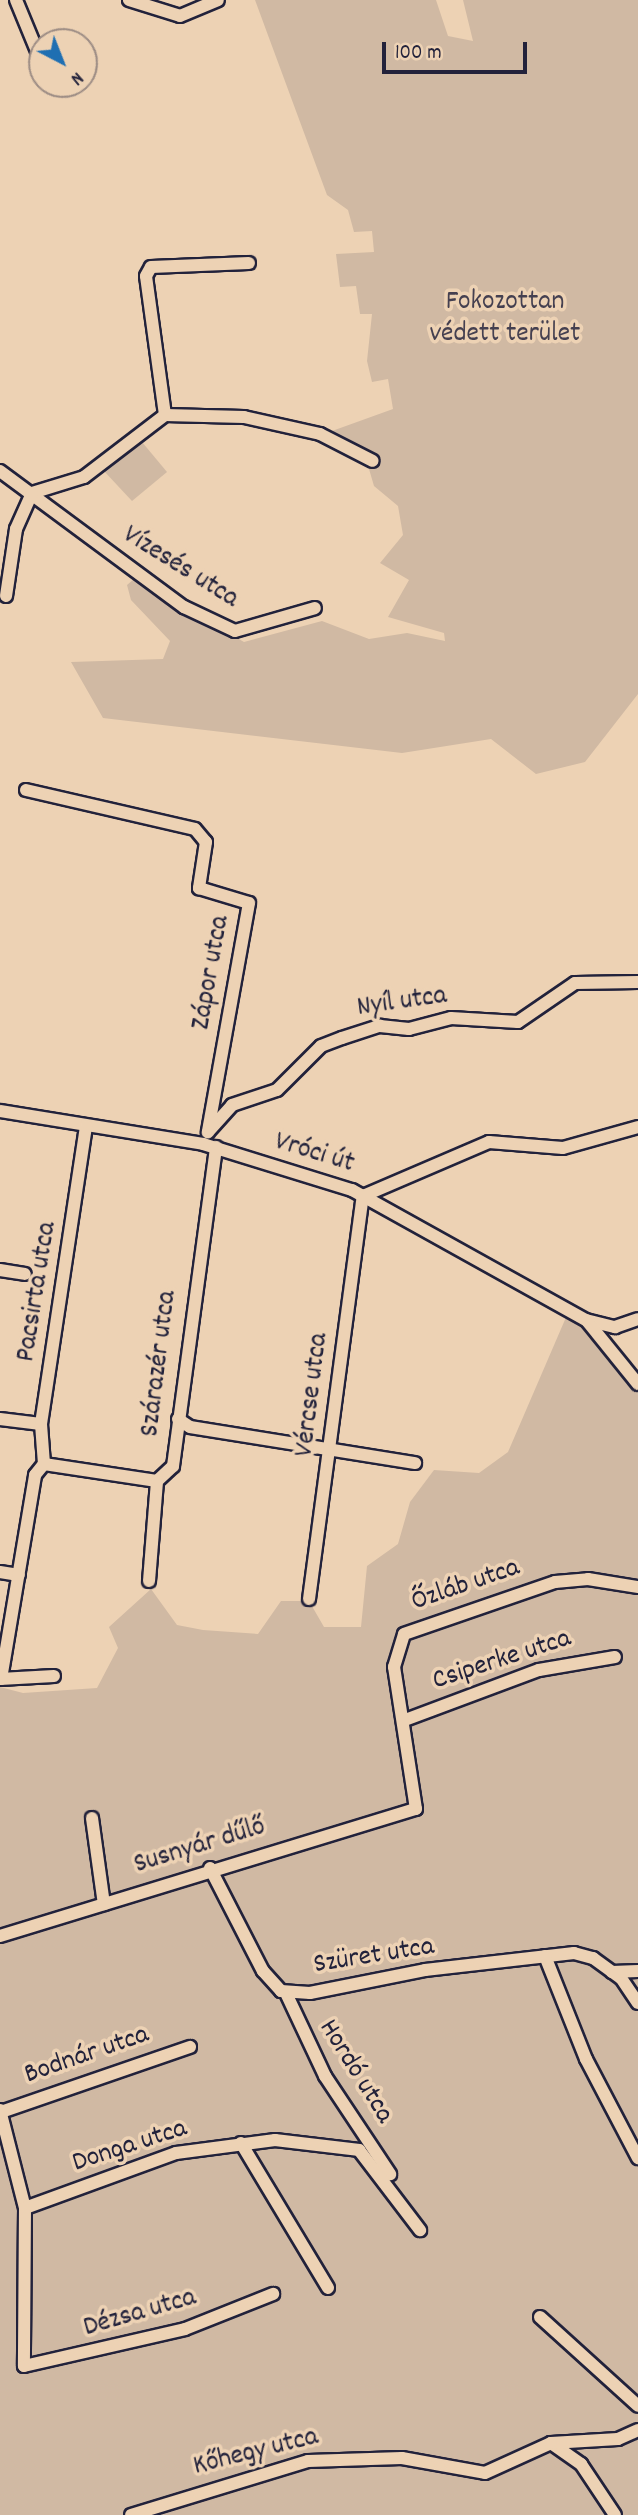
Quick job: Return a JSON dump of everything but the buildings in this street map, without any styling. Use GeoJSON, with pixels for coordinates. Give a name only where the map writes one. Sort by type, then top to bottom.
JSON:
{"type":"FeatureCollection","features":[{"type":"Feature","properties":{"kind":"street"},"geometry":{"type":"LineString","coordinates":[[16,0],[28,29]]}},
{"type":"Feature","properties":{"kind":"street"},"geometry":{"type":"LineString","coordinates":[[130,0],[168,15],[194,5],[218,0]]}},
{"type":"Feature","properties":{"kind":"street"},"geometry":{"type":"LineString","coordinates":[[165,415],[146,276],[150,267],[249,263]]}},
{"type":"Feature","properties":{"kind":"street"},"geometry":{"type":"LineString","coordinates":[[6,596],[6,556],[32,493],[84,477],[165,415],[244,417],[320,434],[373,461]]}},
{"type":"Feature","properties":{"kind":"street","name":"Vízesés utca"},"geometry":{"type":"LineString","coordinates":[[0,471],[184,607],[235,631],[315,608]]}},
{"type":"Feature","properties":{"kind":"street","name":"Zápor utca"},"geometry":{"type":"LineString","coordinates":[[26,790],[195,829],[206,842],[199,888],[249,904],[209,1141]]}},
{"type":"Feature","properties":{"kind":"street","name":"Nyíl utca"},"geometry":{"type":"LineString","coordinates":[[209,1141],[232,1105],[277,1090],[321,1046],[342,1038],[380,1026],[410,1029],[451,1018],[519,1022],[575,983],[638,982]]}},
{"type":"Feature","properties":{"kind":"street","name":"Vróci út"},"geometry":{"type":"LineString","coordinates":[[0,1111],[86,1126],[209,1141],[363,1196],[586,1320]]}},
{"type":"Feature","properties":{"kind":"street","name":"Pacsirta utca"},"geometry":{"type":"LineString","coordinates":[[44,1464],[41,1423],[86,1126]]}},
{"type":"Feature","properties":{"kind":"street"},"geometry":{"type":"LineString","coordinates":[[363,1196],[489,1142],[564,1148],[638,1127]]}},
{"type":"Feature","properties":{"kind":"street","name":"Szárazér utca"},"geometry":{"type":"LineString","coordinates":[[149,1581],[157,1481],[173,1466],[209,1141]]}},
{"type":"Feature","properties":{"kind":"street","name":"Vércse utca"},"geometry":{"type":"LineString","coordinates":[[309,1600],[363,1196]]}},
{"type":"Feature","properties":{"kind":"street"},"geometry":{"type":"LineString","coordinates":[[0,1270],[25,1274]]}},
{"type":"Feature","properties":{"kind":"street"},"geometry":{"type":"LineString","coordinates":[[586,1320],[615,1327],[638,1319]]}},
{"type":"Feature","properties":{"kind":"street"},"geometry":{"type":"LineString","coordinates":[[586,1320],[638,1384]]}},
{"type":"Feature","properties":{"kind":"street"},"geometry":{"type":"LineString","coordinates":[[0,1419],[41,1423]]}},
{"type":"Feature","properties":{"kind":"street"},"geometry":{"type":"LineString","coordinates":[[178,1419],[190,1427],[330,1453],[415,1463]]}},
{"type":"Feature","properties":{"kind":"street"},"geometry":{"type":"LineString","coordinates":[[54,1676],[1,1679],[35,1475],[44,1464],[157,1481]]}},
{"type":"Feature","properties":{"kind":"street"},"geometry":{"type":"LineString","coordinates":[[0,1572],[19,1575]]}},
{"type":"Feature","properties":{"kind":"street","name":"Őzláb utca"},"geometry":{"type":"LineString","coordinates":[[416,1809],[395,1654],[411,1630],[571,1579],[638,1587]]}},
{"type":"Feature","properties":{"kind":"street","name":"Csiperke utca"},"geometry":{"type":"LineString","coordinates":[[405,1720],[539,1670],[615,1657]]}},
{"type":"Feature","properties":{"kind":"street","name":"Susnyár dűlő"},"geometry":{"type":"LineString","coordinates":[[0,1936],[210,1868],[416,1809]]}},
{"type":"Feature","properties":{"kind":"street"},"geometry":{"type":"LineString","coordinates":[[92,1818],[104,1904]]}},
{"type":"Feature","properties":{"kind":"street","name":"Szüret utca"},"geometry":{"type":"LineString","coordinates":[[210,1868],[263,1971],[286,1993],[545,1956],[583,1955],[616,1975],[638,2003]]}},
{"type":"Feature","properties":{"kind":"street"},"geometry":{"type":"LineString","coordinates":[[545,1956],[586,2059],[638,2158]]}},
{"type":"Feature","properties":{"kind":"street"},"geometry":{"type":"LineString","coordinates":[[616,1975],[638,1970]]}},
{"type":"Feature","properties":{"kind":"street","name":"Szüret utca"},"geometry":{"type":"LineString","coordinates":[[616,1975],[638,1979]]}},
{"type":"Feature","properties":{"kind":"street","name":"Hordó utca"},"geometry":{"type":"LineString","coordinates":[[286,1993],[319,2066],[376,2161],[390,2174]]}},
{"type":"Feature","properties":{"kind":"street","name":"Bodnár utca"},"geometry":{"type":"LineString","coordinates":[[1,2111],[190,2047]]}},
{"type":"Feature","properties":{"kind":"street"},"geometry":{"type":"LineString","coordinates":[[1,2111],[25,2208]]}},
{"type":"Feature","properties":{"kind":"street","name":"Donga utca"},"geometry":{"type":"LineString","coordinates":[[25,2208],[176,2153],[275,2140],[352,2149],[376,2161],[420,2230]]}},
{"type":"Feature","properties":{"kind":"street"},"geometry":{"type":"LineString","coordinates":[[241,2143],[328,2288]]}},
{"type":"Feature","properties":{"kind":"street","name":"Dézsa utca"},"geometry":{"type":"LineString","coordinates":[[25,2208],[21,2359],[28,2368],[185,2329],[273,2294]]}},
{"type":"Feature","properties":{"kind":"street"},"geometry":{"type":"LineString","coordinates":[[540,2317],[638,2406]]}},
{"type":"Feature","properties":{"kind":"street","name":"Kőhegy utca"},"geometry":{"type":"LineString","coordinates":[[131,2515],[308,2461],[402,2458],[485,2473],[551,2443],[618,2439],[638,2430]]}},
{"type":"Feature","properties":{"kind":"street"},"geometry":{"type":"LineString","coordinates":[[551,2443],[581,2464],[615,2515]]}},
{"type":"Feature","properties":{"kind":"green space","name":"Fokozottan védett terület"},"geometry":{"type":"Polygon","coordinates":[[[255,0],[436,0],[448,36],[473,41],[463,0],[638,0],[638,694],[585,762],[536,774],[491,739],[402,753],[103,718],[71,662],[163,659],[170,641],[131,600],[127,585],[134,579],[244,642],[322,621],[369,639],[407,633],[445,641],[444,633],[388,617],[409,580],[380,563],[403,535],[398,506],[374,486],[364,452],[332,431],[393,409],[388,379],[372,382],[367,361],[372,314],[360,314],[356,286],[340,287],[336,254],[374,252],[372,231],[354,232],[348,210],[327,195],[255,0]]]}},
{"type":"Feature","properties":{"kind":"green space"},"geometry":{"type":"Polygon","coordinates":[[[142,442],[167,472],[132,501],[103,470],[142,442]]]}},
{"type":"Feature","properties":{"kind":"green space"},"geometry":{"type":"Polygon","coordinates":[[[567,1315],[586,1320],[638,1382],[638,2515],[0,2515],[0,1687],[23,1693],[97,1688],[118,1648],[109,1627],[151,1589],[177,1625],[203,1630],[258,1634],[281,1601],[309,1601],[324,1627],[361,1627],[367,1566],[398,1544],[410,1502],[434,1470],[479,1473],[508,1452],[567,1315]]]}}]}
